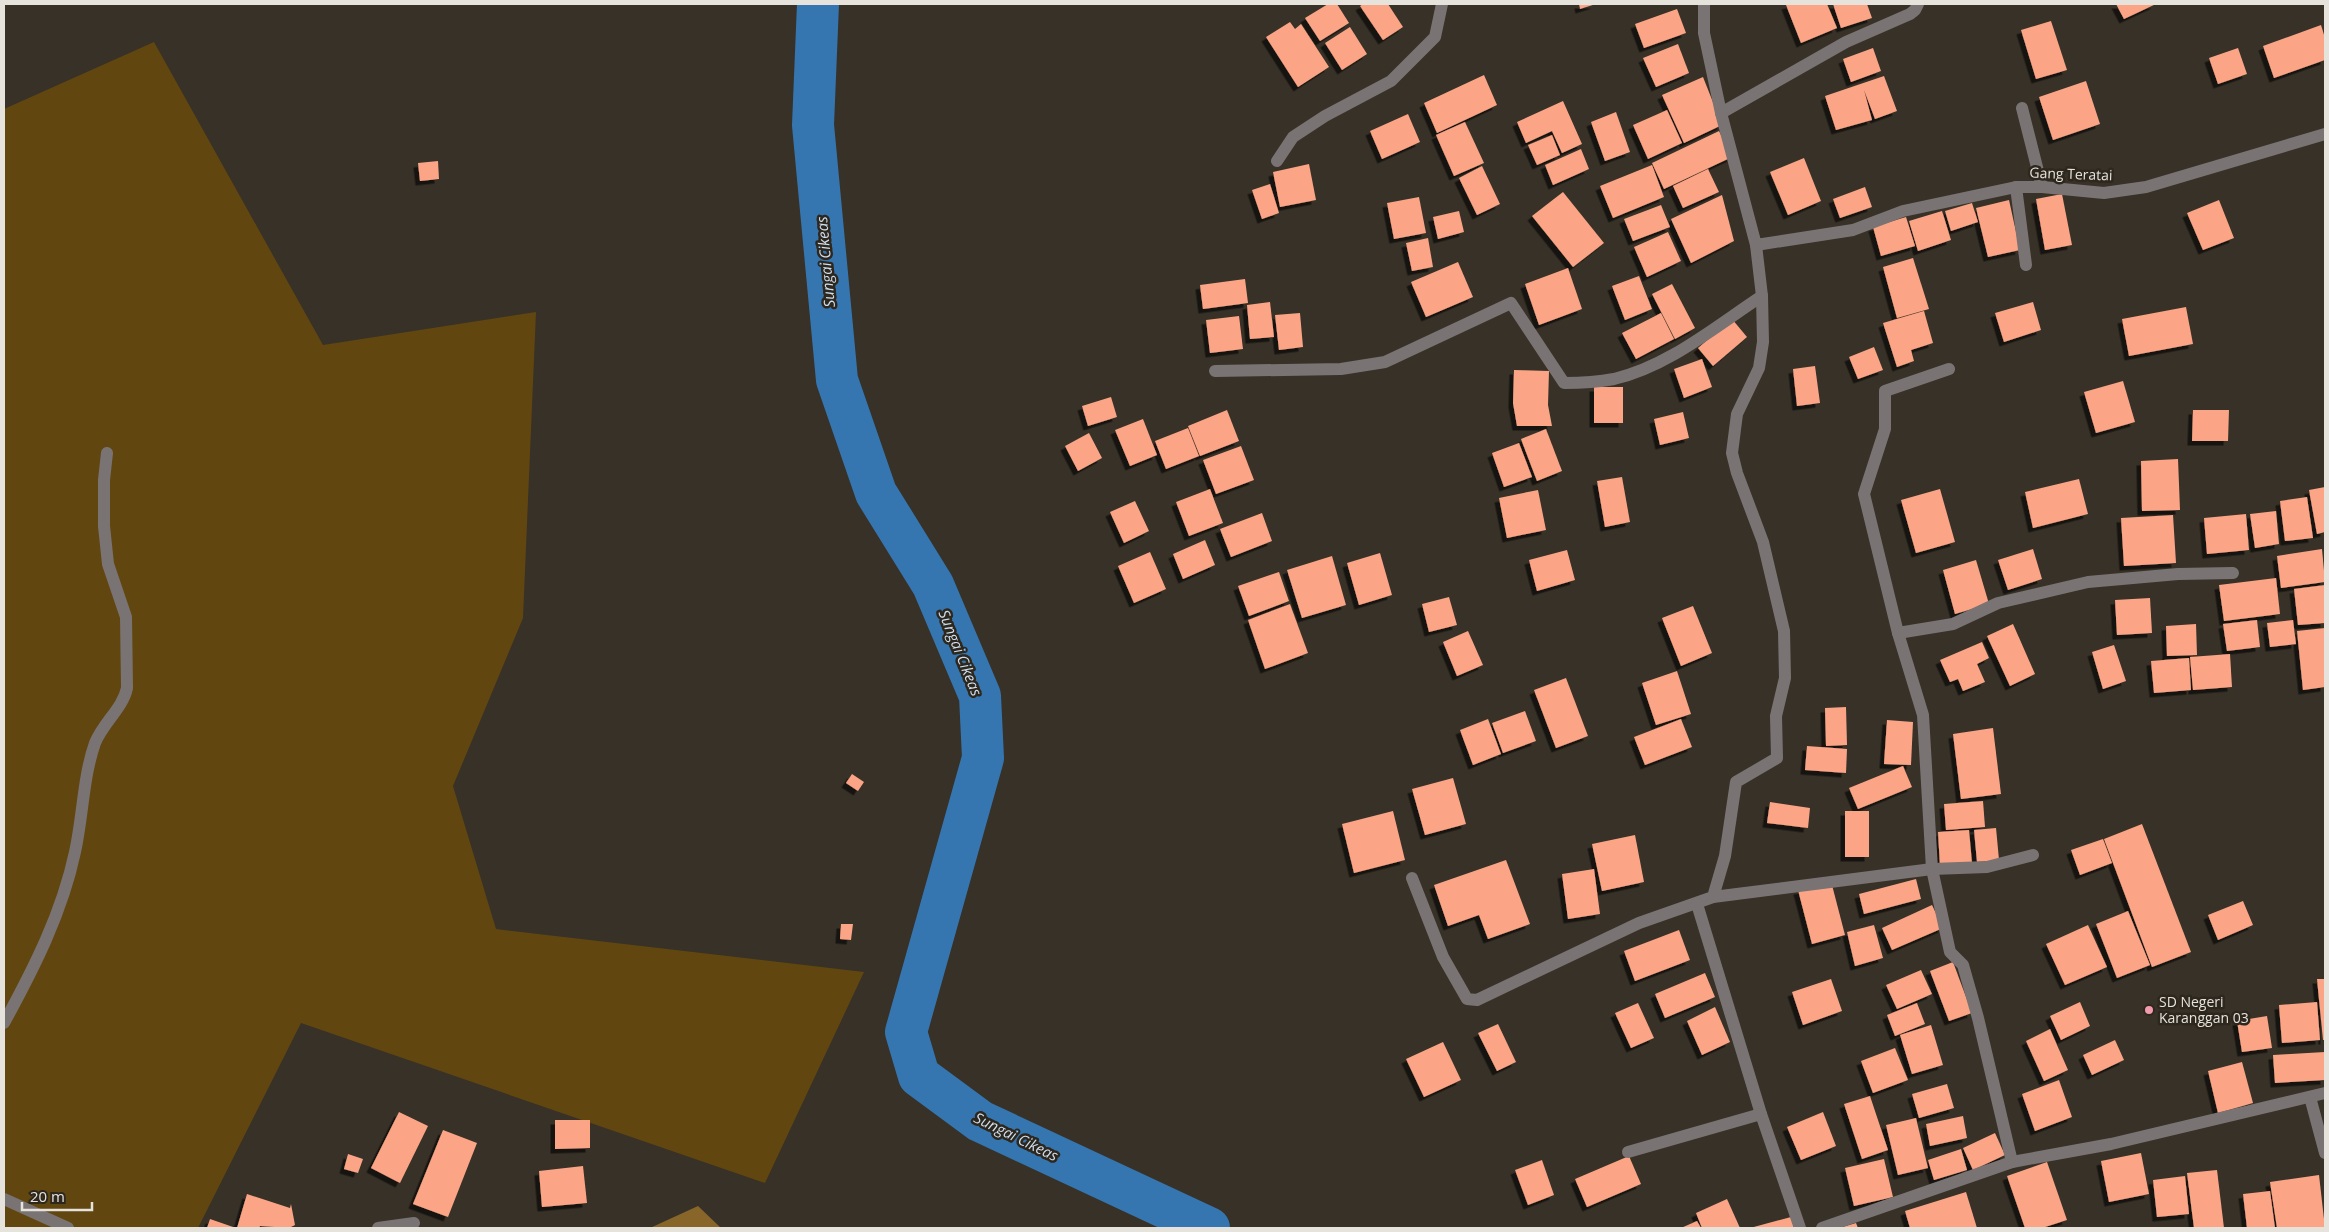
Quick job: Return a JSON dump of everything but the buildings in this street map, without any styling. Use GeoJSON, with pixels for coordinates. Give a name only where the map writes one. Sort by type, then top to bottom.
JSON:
{"type":"FeatureCollection","features":[{"type":"Feature","properties":{"kind":"street"},"geometry":{"type":"LineString","coordinates":[[1278,161],[1293,137],[1325,116],[1391,81],[1436,37],[1442,4]]}},
{"type":"Feature","properties":{"kind":"street"},"geometry":{"type":"LineString","coordinates":[[1704,4],[1704,33],[1721,113],[1756,245],[1762,296],[1763,342],[1759,368],[1737,414],[1732,460],[1763,542],[1770,569],[1784,631],[1785,678],[1776,716],[1777,758],[1735,782],[1725,856],[1713,896]]}},
{"type":"Feature","properties":{"kind":"street"},"geometry":{"type":"LineString","coordinates":[[1721,113],[1846,42],[1910,14],[1918,4]]}},
{"type":"Feature","properties":{"kind":"street"},"geometry":{"type":"LineString","coordinates":[[2022,108],[2042,187]]}},
{"type":"Feature","properties":{"kind":"street","name":"Gang Teratai"},"geometry":{"type":"LineString","coordinates":[[1756,245],[1854,230],[1902,211],[2016,187],[2042,187],[2104,193],[2146,187],[2325,134]]}},
{"type":"Feature","properties":{"kind":"street"},"geometry":{"type":"LineString","coordinates":[[2016,187],[2026,265]]}},
{"type":"Feature","properties":{"kind":"street"},"geometry":{"type":"LineString","coordinates":[[1215,371],[1341,369],[1385,362],[1511,303],[1564,384],[1614,379],[1646,368],[1674,353],[1762,296]]}},
{"type":"Feature","properties":{"kind":"street"},"geometry":{"type":"LineString","coordinates":[[1949,368],[1885,391],[1885,429],[1864,492],[1898,633],[1923,715],[1932,869],[1950,952],[1963,965],[1978,1018],[2012,1162]]}},
{"type":"Feature","properties":{"kind":"street"},"geometry":{"type":"LineString","coordinates":[[4,1023],[33,968],[52,925],[75,852],[95,744],[108,720],[126,695],[128,688],[128,626],[108,564],[104,526],[104,480],[107,453]]}},
{"type":"Feature","properties":{"kind":"street"},"geometry":{"type":"LineString","coordinates":[[1898,633],[1953,624],[1998,603],[2088,582],[2178,574],[2233,573]]}},
{"type":"Feature","properties":{"kind":"street"},"geometry":{"type":"LineString","coordinates":[[1412,878],[1443,957],[1464,996],[1472,1001],[1639,923],[1697,904],[1713,896],[1932,869],[1987,868],[2033,856]]}},
{"type":"Feature","properties":{"kind":"street"},"geometry":{"type":"LineString","coordinates":[[1697,904],[1761,1114],[1800,1228]]}},
{"type":"Feature","properties":{"kind":"street"},"geometry":{"type":"LineString","coordinates":[[1822,1228],[2012,1162],[2112,1144],[2325,1093]]}},
{"type":"Feature","properties":{"kind":"street"},"geometry":{"type":"LineString","coordinates":[[2310,1097],[2325,1153]]}},
{"type":"Feature","properties":{"kind":"street"},"geometry":{"type":"LineString","coordinates":[[1628,1152],[1761,1114]]}},
{"type":"Feature","properties":{"kind":"street"},"geometry":{"type":"LineString","coordinates":[[4,1198],[68,1228]]}},
{"type":"Feature","properties":{"kind":"street"},"geometry":{"type":"LineString","coordinates":[[378,1228],[414,1223]]}},
{"type":"Feature","properties":{"kind":"shaded area"},"geometry":{"type":"Polygon","coordinates":[[[154,42],[323,345],[536,312],[523,618],[453,786],[496,929],[864,972],[765,1183],[301,1023],[198,1228],[4,1228],[4,109],[154,42]]]}},
{"type":"Feature","properties":{"kind":"shaded area"},"geometry":{"type":"Polygon","coordinates":[[[698,1206],[721,1228],[650,1228],[698,1206]]]}},
{"type":"Feature","properties":{"kind":"waterway","name":"Sungai Cikeas"},"geometry":{"type":"LineString","coordinates":[[818,4],[813,125],[837,380],[876,493],[933,585],[980,696],[983,758],[906,1032],[919,1076],[980,1121],[1209,1228]]}},
{"type":"Feature","properties":{"kind":"place","name":"SD Negeri Karanggan 03"},"geometry":{"type":"Point","coordinates":[2149,1010]}}]}
